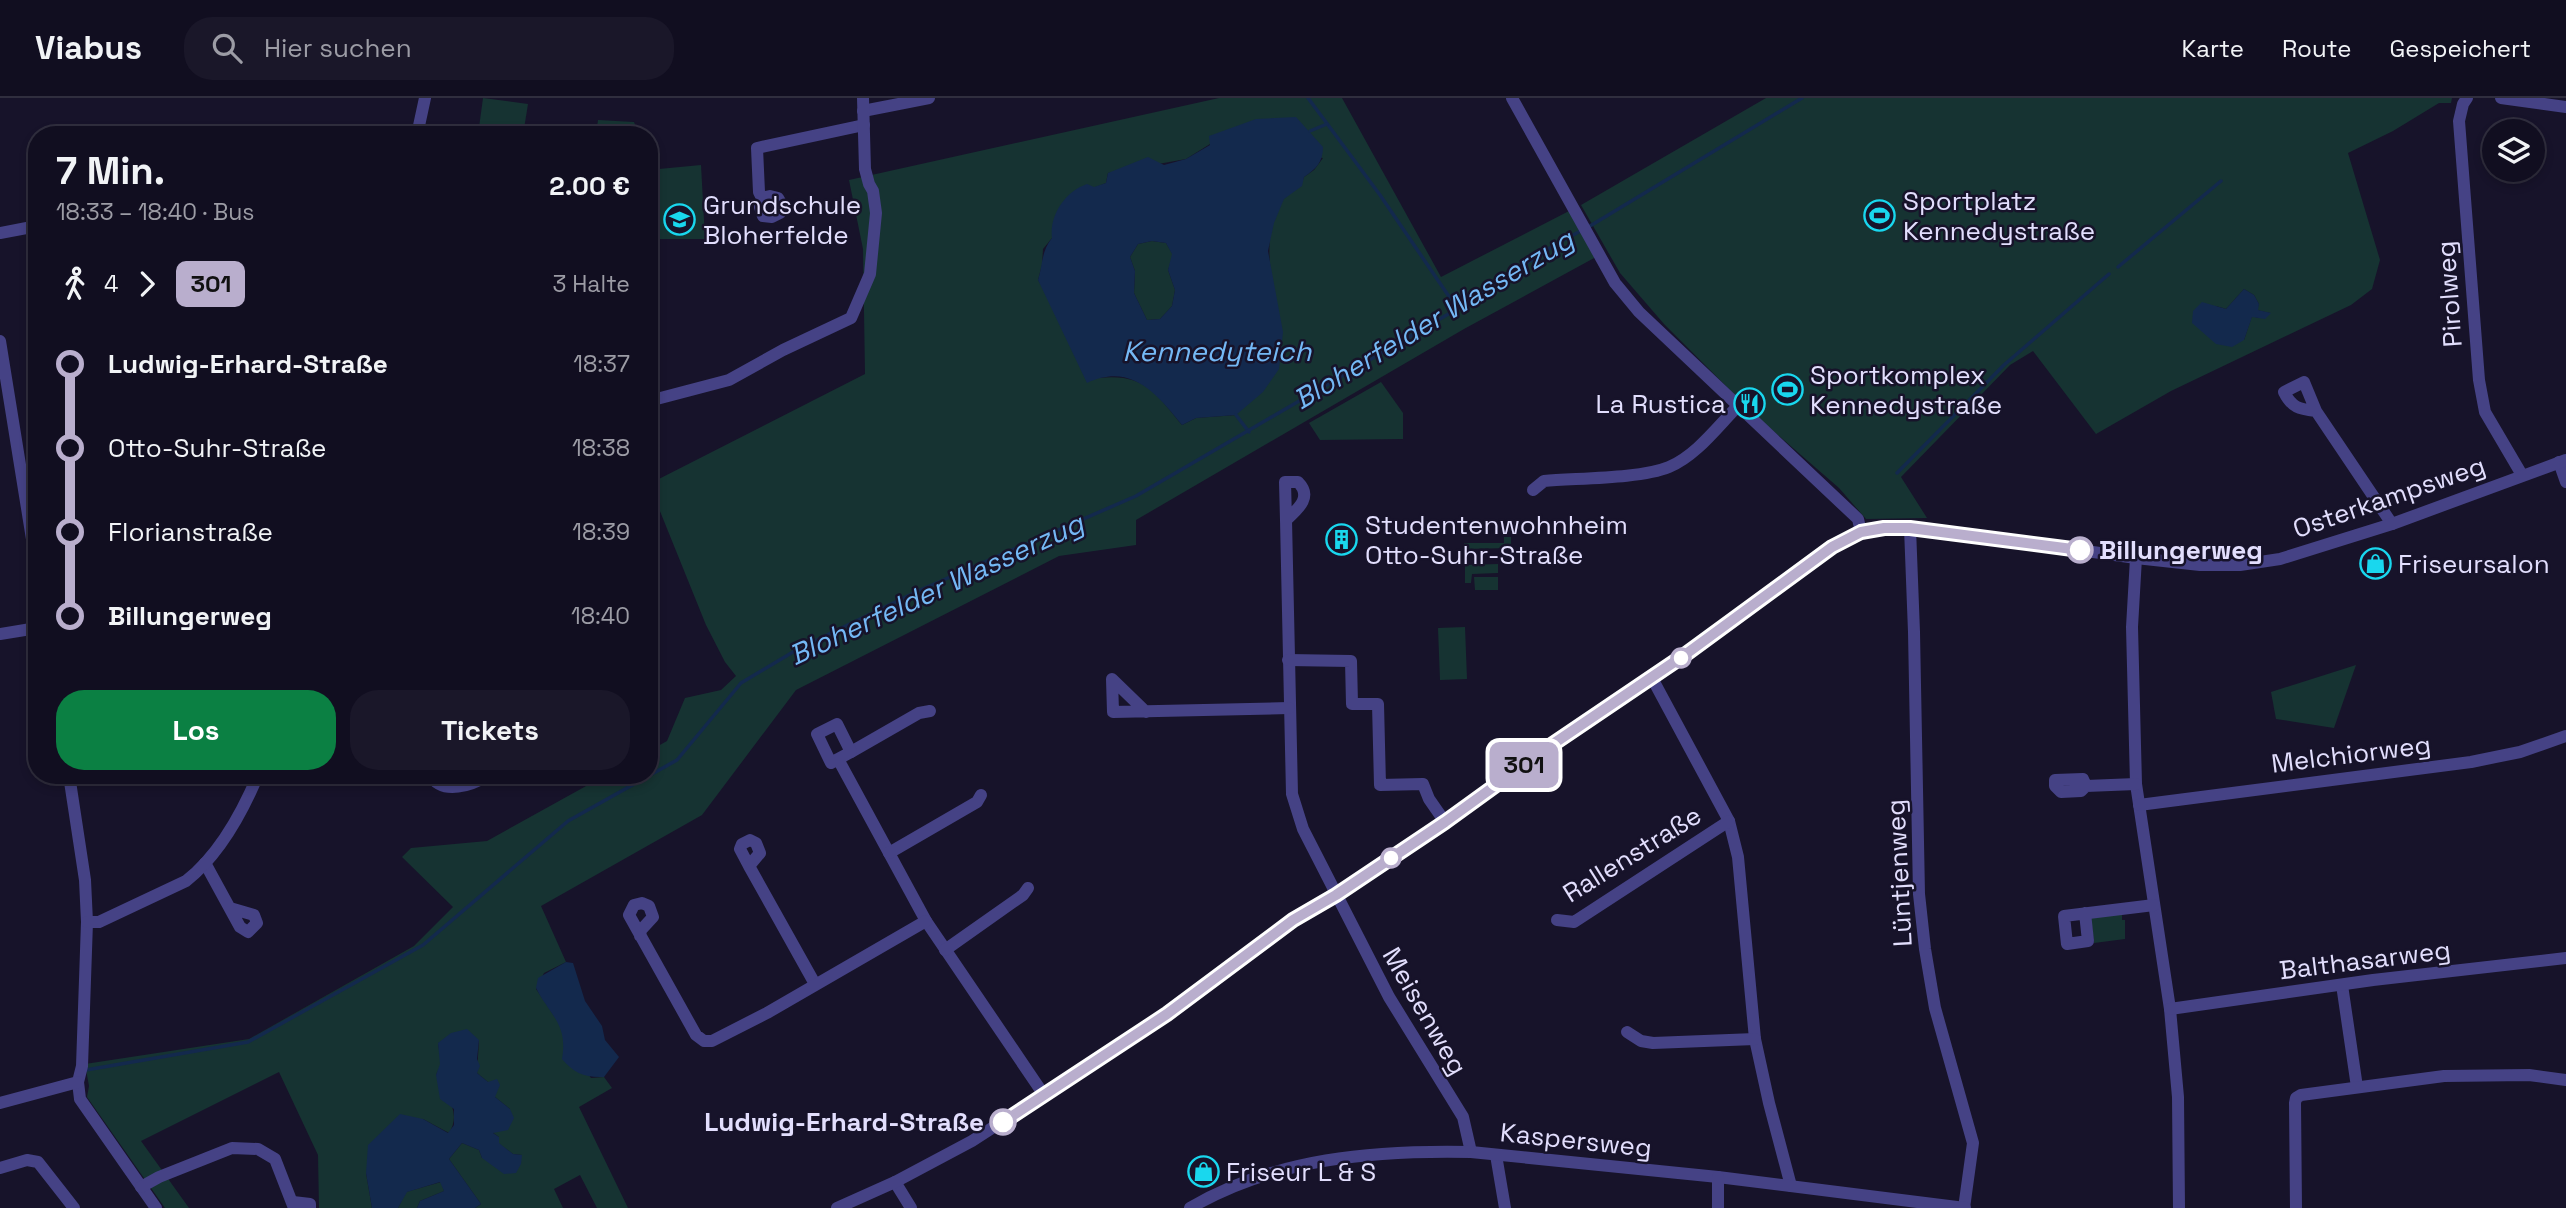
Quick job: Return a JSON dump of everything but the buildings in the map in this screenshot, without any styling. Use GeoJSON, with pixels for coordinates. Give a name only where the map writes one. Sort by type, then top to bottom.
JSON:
{"type":"FeatureCollection","features":[{"type":"Feature","properties":{"kind":"street"},"geometry":{"type":"LineString","coordinates":[[419,126],[425,98]]}},
{"type":"Feature","properties":{"kind":"street"},"geometry":{"type":"LineString","coordinates":[[658,399],[729,380],[783,350],[851,318],[870,274],[874,250],[876,213],[873,191],[865,169],[863,104],[929,98]]}},
{"type":"Feature","properties":{"kind":"street"},"geometry":{"type":"LineString","coordinates":[[1512,98],[1615,283],[1639,312],[1858,519],[1861,532]]}},
{"type":"Feature","properties":{"kind":"street"},"geometry":{"type":"LineString","coordinates":[[2501,98],[2566,107]]}},
{"type":"Feature","properties":{"kind":"street","name":"Pirolweg"},"geometry":{"type":"LineString","coordinates":[[2467,99],[2459,121],[2479,380],[2485,412],[2522,475]]}},
{"type":"Feature","properties":{"kind":"street"},"geometry":{"type":"LineString","coordinates":[[762,198],[759,192],[757,148],[864,125]]}},
{"type":"Feature","properties":{"kind":"street"},"geometry":{"type":"LineString","coordinates":[[0,233],[28,228]]}},
{"type":"Feature","properties":{"kind":"street"},"geometry":{"type":"LineString","coordinates":[[0,341],[28,514]]}},
{"type":"Feature","properties":{"kind":"street"},"geometry":{"type":"LineString","coordinates":[[1533,490],[1544,481],[1645,472],[1671,467],[1693,451],[1738,405]]}},
{"type":"Feature","properties":{"kind":"street"},"geometry":{"type":"LineString","coordinates":[[2316,411],[2392,524]]}},
{"type":"Feature","properties":{"kind":"street"},"geometry":{"type":"LineString","coordinates":[[2563,461],[2566,482]]}},
{"type":"Feature","properties":{"kind":"street","name":"Osterkampsweg"},"geometry":{"type":"LineString","coordinates":[[837,1208],[895,1182],[972,1141],[1167,1014],[1293,920],[1336,895],[1445,822],[1550,746],[1652,678],[1832,547],[1861,532],[1884,528],[1910,528],[2216,566],[2261,563],[2392,524],[2563,461]]}},
{"type":"Feature","properties":{"kind":"street","name":"Meisenweg"},"geometry":{"type":"LineString","coordinates":[[1286,520],[1289,708],[1294,805],[1303,829],[1389,997],[1463,1117],[1471,1152]]}},
{"type":"Feature","properties":{"kind":"street","name":"Lüntjenweg"},"geometry":{"type":"LineString","coordinates":[[1910,528],[1919,894],[1935,1008],[1973,1143],[1965,1208]]}},
{"type":"Feature","properties":{"kind":"street"},"geometry":{"type":"LineString","coordinates":[[2136,558],[2132,627],[2136,784],[2170,1009],[2178,1097],[2179,1208]]}},
{"type":"Feature","properties":{"kind":"street"},"geometry":{"type":"LineString","coordinates":[[0,634],[28,629]]}},
{"type":"Feature","properties":{"kind":"street"},"geometry":{"type":"LineString","coordinates":[[1288,660],[1351,661],[1352,704],[1378,704],[1380,785],[1423,784],[1429,799],[1445,822]]}},
{"type":"Feature","properties":{"kind":"street"},"geometry":{"type":"LineString","coordinates":[[1652,678],[1729,821],[1738,858],[1755,1039],[1791,1186]]}},
{"type":"Feature","properties":{"kind":"street"},"geometry":{"type":"LineString","coordinates":[[1146,712],[1289,708]]}},
{"type":"Feature","properties":{"kind":"street"},"geometry":{"type":"LineString","coordinates":[[851,752],[836,724],[817,734],[831,763],[851,752],[919,713],[930,710]]}},
{"type":"Feature","properties":{"kind":"street","name":"Melchiorweg"},"geometry":{"type":"LineString","coordinates":[[2138,805],[2470,762],[2520,752],[2566,736]]}},
{"type":"Feature","properties":{"kind":"street"},"geometry":{"type":"LineString","coordinates":[[838,759],[926,921],[1044,1095]]}},
{"type":"Feature","properties":{"kind":"street"},"geometry":{"type":"LineString","coordinates":[[70,784],[85,880],[87,922],[82,1054],[78,1082],[80,1099],[156,1208]]}},
{"type":"Feature","properties":{"kind":"street"},"geometry":{"type":"LineString","coordinates":[[87,922],[99,922],[186,881],[205,863],[254,784]]}},
{"type":"Feature","properties":{"kind":"street"},"geometry":{"type":"LineString","coordinates":[[436,784],[442,787],[475,784]]}},
{"type":"Feature","properties":{"kind":"street"},"geometry":{"type":"LineString","coordinates":[[2086,786],[2136,784]]}},
{"type":"Feature","properties":{"kind":"street"},"geometry":{"type":"LineString","coordinates":[[889,853],[977,802],[981,795]]}},
{"type":"Feature","properties":{"kind":"street","name":"Rallenstraße"},"geometry":{"type":"LineString","coordinates":[[1557,920],[1574,922],[1729,821]]}},
{"type":"Feature","properties":{"kind":"street"},"geometry":{"type":"LineString","coordinates":[[205,863],[230,908]]}},
{"type":"Feature","properties":{"kind":"street"},"geometry":{"type":"LineString","coordinates":[[749,866],[815,984]]}},
{"type":"Feature","properties":{"kind":"street"},"geometry":{"type":"LineString","coordinates":[[945,950],[1021,897],[1028,888]]}},
{"type":"Feature","properties":{"kind":"street"},"geometry":{"type":"LineString","coordinates":[[2085,913],[2154,905]]}},
{"type":"Feature","properties":{"kind":"street"},"geometry":{"type":"LineString","coordinates":[[640,936],[696,1035],[704,1041],[712,1041],[926,921]]}},
{"type":"Feature","properties":{"kind":"street","name":"Balthasarweg"},"geometry":{"type":"LineString","coordinates":[[2170,1009],[2566,958]]}},
{"type":"Feature","properties":{"kind":"street"},"geometry":{"type":"LineString","coordinates":[[2342,985],[2357,1087]]}},
{"type":"Feature","properties":{"kind":"street"},"geometry":{"type":"LineString","coordinates":[[1627,1032],[1641,1041],[1653,1043],[1755,1039]]}},
{"type":"Feature","properties":{"kind":"street"},"geometry":{"type":"LineString","coordinates":[[2296,1208],[2296,1098],[2301,1095],[2444,1076],[2529,1075],[2566,1080]]}},
{"type":"Feature","properties":{"kind":"street"},"geometry":{"type":"LineString","coordinates":[[0,1103],[78,1082]]}},
{"type":"Feature","properties":{"kind":"street"},"geometry":{"type":"LineString","coordinates":[[141,1187],[159,1177],[232,1148],[258,1149],[275,1159],[293,1205],[310,1204],[310,1208]]}},
{"type":"Feature","properties":{"kind":"street","name":"Kaspersweg"},"geometry":{"type":"LineString","coordinates":[[1190,1208],[1240,1184],[1323,1160],[1377,1153],[1471,1152],[1718,1177],[1791,1186],[1877,1202],[1965,1208]]}},
{"type":"Feature","properties":{"kind":"street"},"geometry":{"type":"LineString","coordinates":[[1496,1155],[1506,1208]]}},
{"type":"Feature","properties":{"kind":"street"},"geometry":{"type":"LineString","coordinates":[[0,1168],[27,1160],[38,1162],[74,1208]]}},
{"type":"Feature","properties":{"kind":"street"},"geometry":{"type":"LineString","coordinates":[[1717,1208],[1718,1177]]}},
{"type":"Feature","properties":{"kind":"street"},"geometry":{"type":"LineString","coordinates":[[895,1182],[911,1208]]}},
{"type":"Feature","properties":{"kind":"green space"},"geometry":{"type":"Polygon","coordinates":[[[483,98],[528,104],[524,126],[479,126],[483,98]]]}},
{"type":"Feature","properties":{"kind":"green space"},"geometry":{"type":"Polygon","coordinates":[[[1219,98],[1342,98],[1441,277],[1569,211],[1596,257],[1464,329],[1136,520],[1136,545],[1059,556],[796,690],[702,815],[541,906],[566,962],[544,973],[536,989],[561,1026],[565,1042],[591,1078],[604,1077],[612,1088],[579,1107],[628,1208],[597,1208],[580,1175],[554,1189],[563,1208],[475,1208],[481,1204],[449,1159],[462,1143],[479,1150],[482,1158],[522,1155],[513,1154],[498,1143],[499,1137],[492,1132],[510,1109],[495,1097],[488,1082],[477,1073],[479,1040],[438,1043],[441,1064],[436,1075],[451,1103],[453,1126],[449,1133],[423,1119],[366,1173],[372,1208],[319,1208],[318,1155],[279,1072],[141,1141],[189,1208],[165,1208],[87,1097],[89,1086],[85,1064],[249,1039],[414,946],[453,907],[402,857],[411,848],[487,841],[590,784],[658,784],[658,746],[667,741],[685,698],[721,690],[736,676],[725,662],[706,625],[658,506],[658,479],[865,374],[863,249],[849,180],[1219,98]],[[1210,144],[1186,159],[1108,173],[1106,183],[1093,188],[1043,249],[1038,280],[1098,378],[1127,379],[1147,387],[1182,425],[1196,418],[1236,415],[1282,332],[1270,265],[1269,248],[1275,215],[1283,200],[1323,158],[1210,144]]]}},
{"type":"Feature","properties":{"kind":"green space"},"geometry":{"type":"Polygon","coordinates":[[[1766,98],[2452,98],[2451,103],[2439,103],[2393,131],[2348,153],[2380,260],[2372,289],[2351,305],[2171,391],[2096,434],[2033,351],[2010,365],[1901,477],[1927,518],[1866,519],[1839,488],[1754,414],[1664,324],[1620,273],[1581,205],[1766,98]],[[2244,289],[2226,309],[2216,306],[2244,340],[2252,316],[2258,318],[2270,313],[2257,310],[2259,304],[2254,295],[2244,289]]]}},
{"type":"Feature","properties":{"kind":"green space"},"geometry":{"type":"Polygon","coordinates":[[[598,120],[634,122],[636,126],[597,126],[598,120]]]}},
{"type":"Feature","properties":{"kind":"green space"},"geometry":{"type":"Polygon","coordinates":[[[701,165],[705,239],[658,239],[659,169],[701,165]]]}},
{"type":"Feature","properties":{"kind":"green space"},"geometry":{"type":"Polygon","coordinates":[[[1152,241],[1166,243],[1173,255],[1168,270],[1175,290],[1172,306],[1160,319],[1147,320],[1134,293],[1135,271],[1130,257],[1138,244],[1152,241]]]}},
{"type":"Feature","properties":{"kind":"green space"},"geometry":{"type":"Polygon","coordinates":[[[1381,382],[1403,413],[1403,439],[1320,440],[1309,423],[1381,382]]]}},
{"type":"Feature","properties":{"kind":"green space"},"geometry":{"type":"Polygon","coordinates":[[[1504,537],[1511,537],[1511,548],[1464,549],[1464,543],[1504,543],[1504,537]]]}},
{"type":"Feature","properties":{"kind":"green space"},"geometry":{"type":"Polygon","coordinates":[[[1498,564],[1498,573],[1472,574],[1471,583],[1465,583],[1465,565],[1498,564]]]}},
{"type":"Feature","properties":{"kind":"green space"},"geometry":{"type":"Polygon","coordinates":[[[1474,577],[1498,577],[1498,590],[1475,590],[1474,577]]]}},
{"type":"Feature","properties":{"kind":"green space"},"geometry":{"type":"Polygon","coordinates":[[[1465,627],[1467,679],[1440,680],[1438,628],[1465,627]]]}},
{"type":"Feature","properties":{"kind":"green space"},"geometry":{"type":"Polygon","coordinates":[[[2356,665],[2334,728],[2276,719],[2271,692],[2356,665]]]}},
{"type":"Feature","properties":{"kind":"green space"},"geometry":{"type":"Polygon","coordinates":[[[2122,914],[2122,920],[2125,920],[2125,939],[2094,943],[2091,918],[2122,914]]]}},
{"type":"Feature","properties":{"kind":"green space"},"geometry":{"type":"Polygon","coordinates":[[[441,1182],[444,1191],[420,1201],[417,1208],[398,1208],[406,1192],[441,1182]]]}},
{"type":"Feature","properties":{"kind":"water","name":"Kennedyteich"},"geometry":{"type":"Polygon","coordinates":[[[1296,117],[1323,147],[1320,161],[1304,177],[1302,186],[1284,199],[1274,223],[1268,251],[1283,332],[1279,369],[1263,392],[1236,415],[1196,418],[1182,425],[1163,402],[1142,384],[1117,376],[1087,383],[1038,280],[1043,258],[1052,238],[1053,221],[1060,205],[1079,187],[1087,184],[1094,187],[1106,183],[1108,173],[1148,157],[1164,165],[1186,159],[1210,145],[1209,136],[1256,119],[1296,117]],[[1152,241],[1138,244],[1130,257],[1135,271],[1134,293],[1147,320],[1160,319],[1172,306],[1175,290],[1168,270],[1172,254],[1166,243],[1152,241]]]}},
{"type":"Feature","properties":{"kind":"water"},"geometry":{"type":"Polygon","coordinates":[[[2244,289],[2254,295],[2259,304],[2258,310],[2271,313],[2265,319],[2252,317],[2244,340],[2232,347],[2216,344],[2192,323],[2193,311],[2202,302],[2226,309],[2244,289]]]}},
{"type":"Feature","properties":{"kind":"water"},"geometry":{"type":"Polygon","coordinates":[[[566,962],[573,963],[585,1001],[602,1026],[605,1040],[619,1057],[604,1077],[580,1074],[562,1059],[563,1037],[557,1021],[536,988],[538,978],[566,962]]]}},
{"type":"Feature","properties":{"kind":"water"},"geometry":{"type":"Polygon","coordinates":[[[467,1029],[479,1040],[477,1059],[480,1066],[477,1073],[488,1082],[497,1079],[500,1085],[495,1097],[510,1109],[514,1118],[508,1130],[493,1133],[499,1137],[499,1143],[513,1154],[522,1155],[521,1164],[516,1173],[504,1174],[482,1158],[479,1150],[462,1143],[449,1159],[481,1204],[475,1208],[417,1208],[420,1201],[444,1191],[440,1182],[407,1192],[398,1208],[372,1208],[366,1173],[368,1145],[400,1114],[423,1119],[448,1133],[454,1125],[454,1109],[440,1099],[436,1075],[440,1064],[438,1043],[451,1033],[467,1029]]]}},
{"type":"Feature","properties":{"kind":"waterway"},"geometry":{"type":"LineString","coordinates":[[1308,98],[1380,195],[1450,298]]}},
{"type":"Feature","properties":{"kind":"waterway","name":"Bloherfelder Wasserzug"},"geometry":{"type":"LineString","coordinates":[[658,771],[677,760],[741,683],[798,649],[918,591],[1136,496],[1457,309],[1556,244],[1802,98]]}},
{"type":"Feature","properties":{"kind":"waterway"},"geometry":{"type":"LineString","coordinates":[[1310,131],[1327,124]]}},
{"type":"Feature","properties":{"kind":"waterway"},"geometry":{"type":"LineString","coordinates":[[2118,267],[2221,181]]}},
{"type":"Feature","properties":{"kind":"waterway"},"geometry":{"type":"LineString","coordinates":[[1897,473],[2004,365],[2109,274]]}},
{"type":"Feature","properties":{"kind":"waterway"},"geometry":{"type":"LineString","coordinates":[[1236,415],[1249,432]]}},
{"type":"Feature","properties":{"kind":"waterway","name":"Bloherfelder Wasserzug"},"geometry":{"type":"LineString","coordinates":[[86,1070],[248,1042],[423,945],[568,821],[634,784]]}},
{"type":"Feature","properties":{"kind":"bus line","name":"301"},"geometry":{"type":"LineString","coordinates":[[1003,1122],[1167,1014],[1293,920],[1336,895],[1445,822],[1550,746],[1686,654],[1832,547],[1861,532],[1884,528],[1910,528],[2080,550]]}},
{"type":"Feature","properties":{"kind":"place","name":"Sportplatz Kennedystraße"},"geometry":{"type":"Point","coordinates":[1880,216]}},
{"type":"Feature","properties":{"kind":"place","name":"Grundschule Bloherfelde"},"geometry":{"type":"Point","coordinates":[680,220]}},
{"type":"Feature","properties":{"kind":"place","name":"Sportkomplex Kennedystraße"},"geometry":{"type":"Point","coordinates":[1787,390]}},
{"type":"Feature","properties":{"kind":"place","name":"La Rustica"},"geometry":{"type":"Point","coordinates":[1749,404]}},
{"type":"Feature","properties":{"kind":"place","name":"Studentenwohnheim Otto-Suhr-Straße"},"geometry":{"type":"Point","coordinates":[1342,540]}},
{"type":"Feature","properties":{"kind":"place","name":"Billungerweg"},"geometry":{"type":"Point","coordinates":[2080,550]}},
{"type":"Feature","properties":{"kind":"place","name":"Friseursalon"},"geometry":{"type":"Point","coordinates":[2375,564]}},
{"type":"Feature","properties":{"kind":"place","name":"Ludwig-Erhard-Straße"},"geometry":{"type":"Point","coordinates":[1003,1122]}},
{"type":"Feature","properties":{"kind":"place","name":"Friseur L & S"},"geometry":{"type":"Point","coordinates":[1203,1172]}}]}
